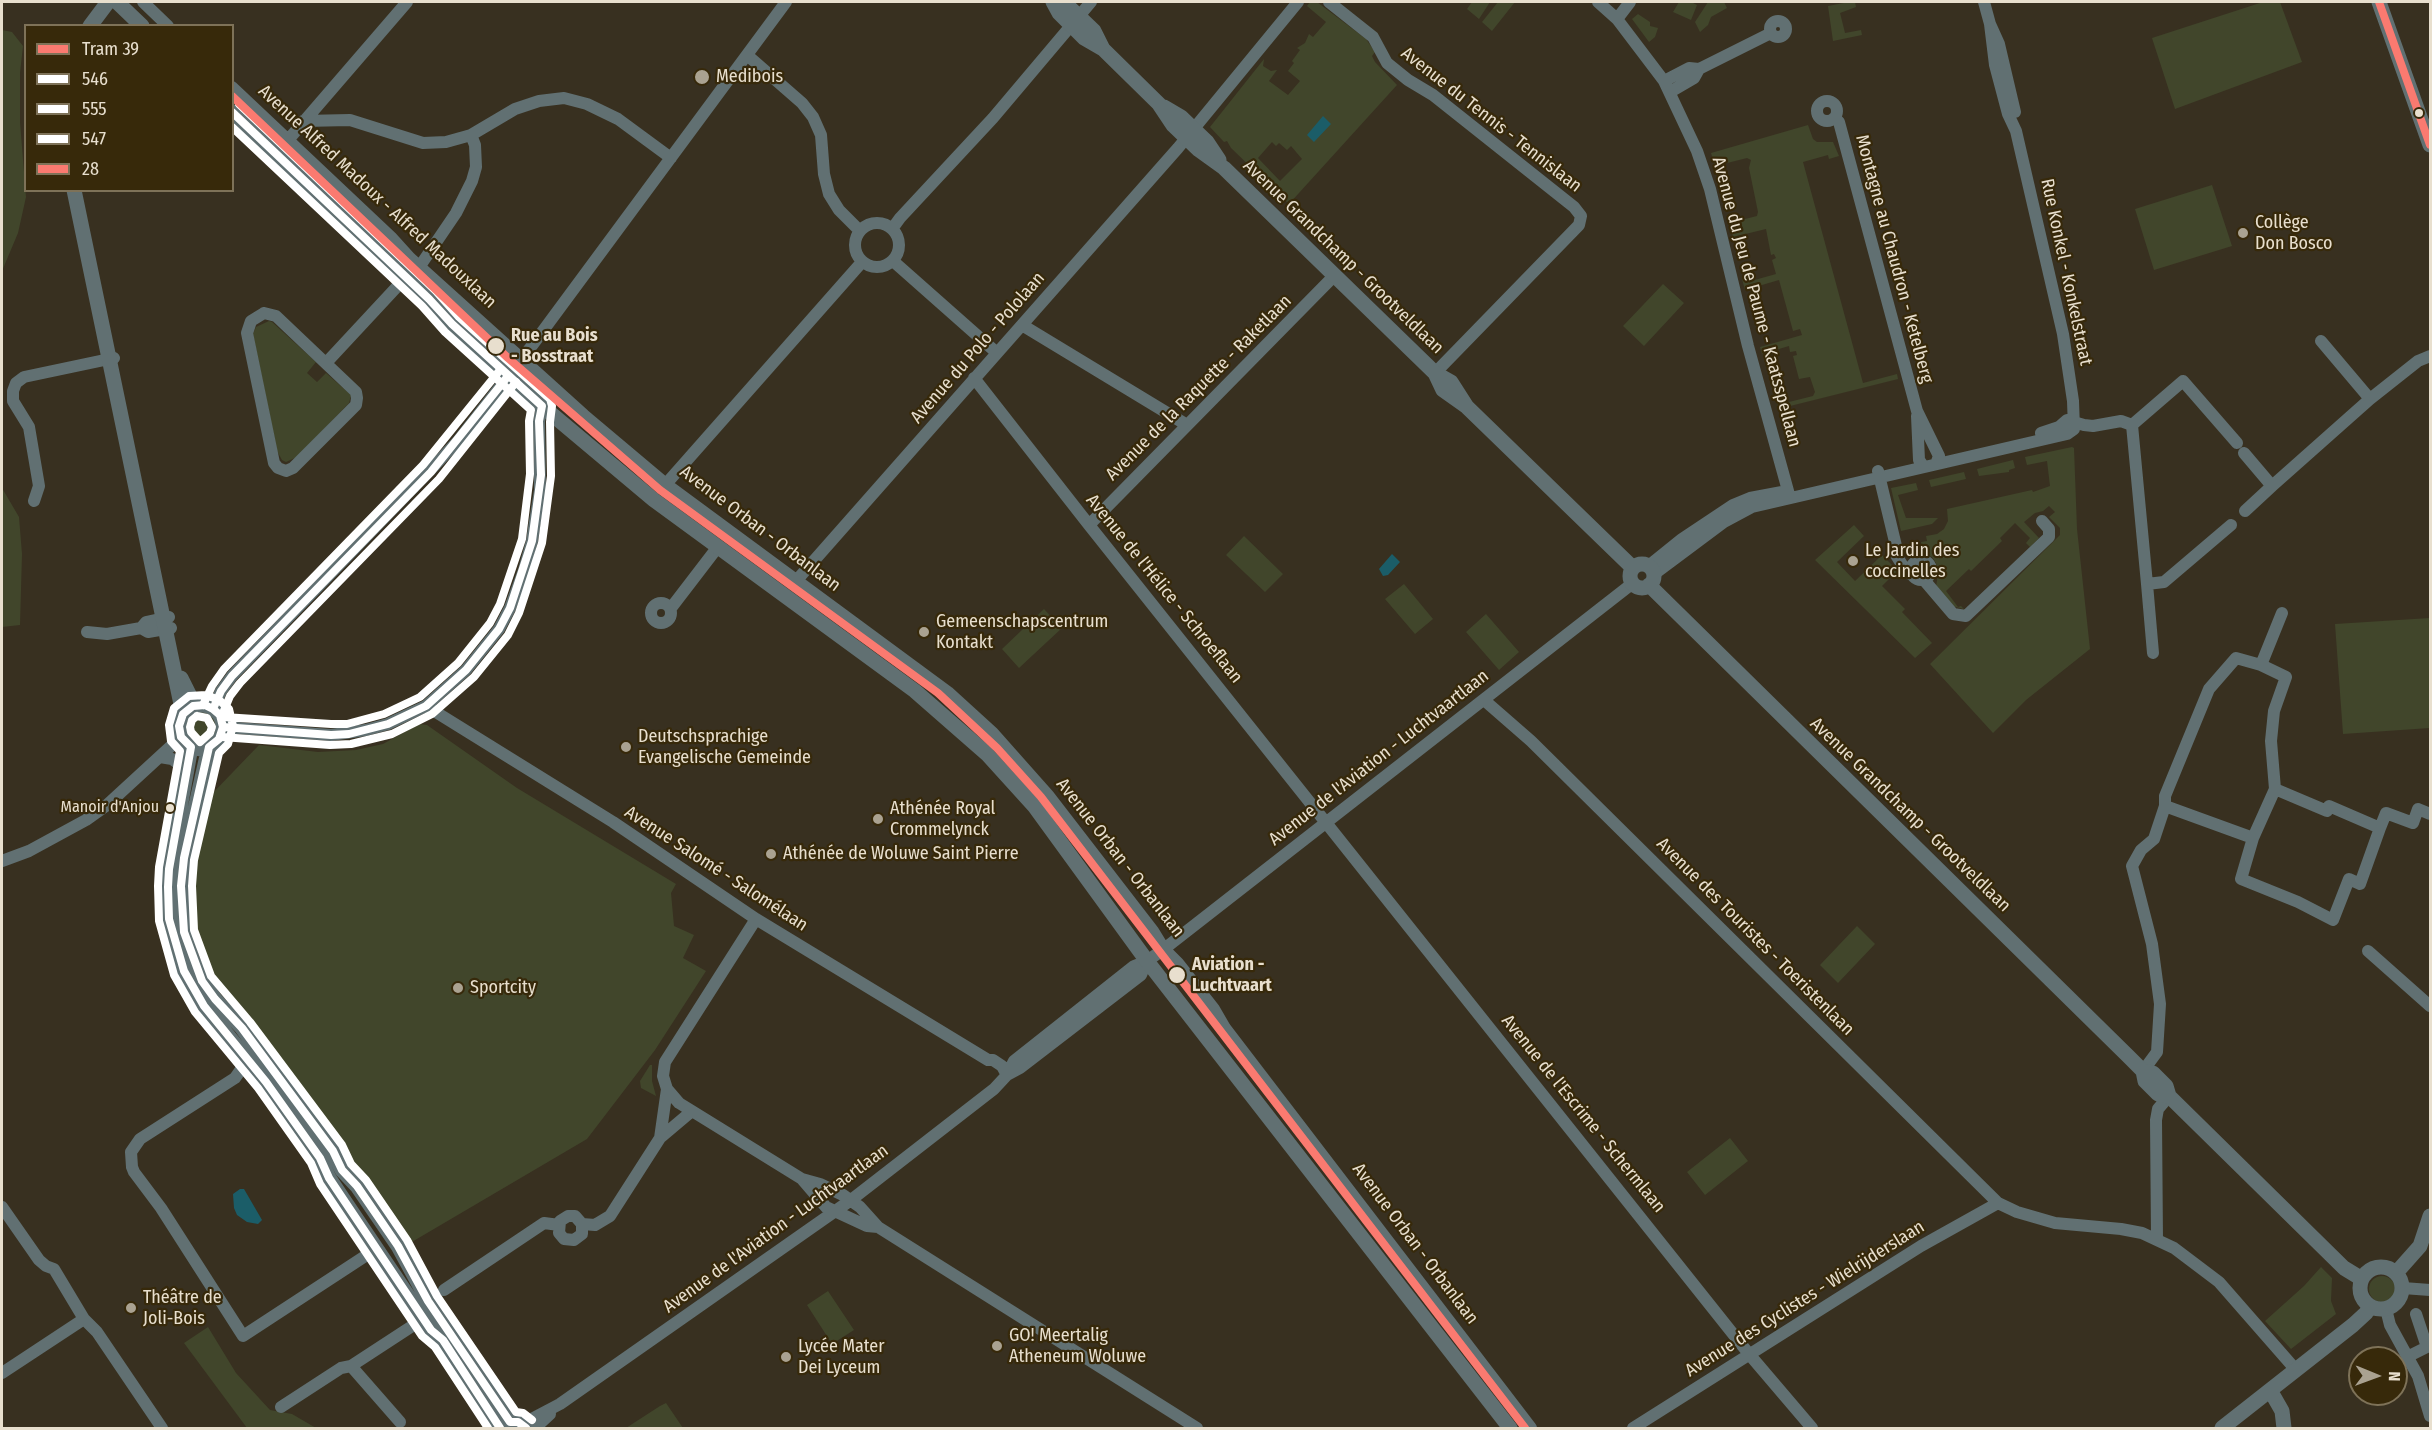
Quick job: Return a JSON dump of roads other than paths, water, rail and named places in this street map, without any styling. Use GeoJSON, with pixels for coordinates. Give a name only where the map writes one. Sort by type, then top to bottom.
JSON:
{"type":"FeatureCollection","features":[{"type":"Feature","properties":{"kind":"street"},"geometry":{"type":"LineString","coordinates":[[81,24],[97,2]]}},
{"type":"Feature","properties":{"kind":"street"},"geometry":{"type":"LineString","coordinates":[[92,24],[108,2]]}},
{"type":"Feature","properties":{"kind":"street"},"geometry":{"type":"LineString","coordinates":[[117,2],[140,24]]}},
{"type":"Feature","properties":{"kind":"street"},"geometry":{"type":"LineString","coordinates":[[143,2],[166,24]]}},
{"type":"Feature","properties":{"kind":"street"},"geometry":{"type":"LineString","coordinates":[[288,140],[407,2]]}},
{"type":"Feature","properties":{"kind":"street"},"geometry":{"type":"LineString","coordinates":[[206,707],[458,441],[522,359],[786,2]]}},
{"type":"Feature","properties":{"kind":"street","name":"Avenue Grandchamp - Grootveldlaan"},"geometry":{"type":"LineString","coordinates":[[1053,2],[1059,13],[1076,21]]}},
{"type":"Feature","properties":{"kind":"street","name":"Avenue Grandchamp - Grootveldlaan"},"geometry":{"type":"LineString","coordinates":[[1059,2],[1066,4],[1086,40],[1103,49],[1159,104],[1181,117],[1190,134],[1207,142],[1224,168],[1435,373],[1451,382],[1467,407],[1643,575],[2143,1071],[2153,1073],[2166,1086],[2169,1096],[2340,1265],[2362,1279]]}},
{"type":"Feature","properties":{"kind":"street"},"geometry":{"type":"LineString","coordinates":[[892,229],[993,118],[1091,2]]}},
{"type":"Feature","properties":{"kind":"street","name":"Avenue du Polo - Pololaan"},"geometry":{"type":"LineString","coordinates":[[796,581],[1190,134],[1298,2]]}},
{"type":"Feature","properties":{"kind":"street","name":"Avenue du Tennis - Tennislaan"},"geometry":{"type":"LineString","coordinates":[[1329,2],[1373,37],[1387,63],[1408,80],[1433,95],[1574,207],[1581,216],[1579,225],[1435,373]]}},
{"type":"Feature","properties":{"kind":"street"},"geometry":{"type":"LineString","coordinates":[[1617,19],[1630,2]]}},
{"type":"Feature","properties":{"kind":"street","name":"Rue Konkel - Konkelstraat"},"geometry":{"type":"LineString","coordinates":[[1984,2],[2010,85],[2016,131],[2063,334],[2074,422]]}},
{"type":"Feature","properties":{"kind":"street"},"geometry":{"type":"LineString","coordinates":[[2379,2],[2430,145]]}},
{"type":"Feature","properties":{"kind":"street","name":"Avenue du Jeu de Paume - Kaatsspellaan"},"geometry":{"type":"LineString","coordinates":[[1606,4],[1667,86],[1693,141],[1710,189],[1748,346],[1789,494]]}},
{"type":"Feature","properties":{"kind":"street"},"geometry":{"type":"LineString","coordinates":[[1667,86],[1694,78],[1699,69],[1771,33]]}},
{"type":"Feature","properties":{"kind":"street"},"geometry":{"type":"LineString","coordinates":[[747,55],[802,102],[813,117],[821,135],[824,174],[829,194],[839,210],[860,231]]}},
{"type":"Feature","properties":{"kind":"street","name":"Avenue Alfred Madoux - Alfred Madouxlaan"},"geometry":{"type":"LineString","coordinates":[[234,89],[391,237],[410,258],[522,359]]}},
{"type":"Feature","properties":{"kind":"street"},"geometry":{"type":"LineString","coordinates":[[303,121],[350,120],[423,143],[446,142],[471,135],[515,109],[539,101],[564,98],[587,104],[618,119],[671,158]]}},
{"type":"Feature","properties":{"kind":"street","name":"Avenue Alfred Madoux - Alfred Madouxlaan"},"geometry":{"type":"LineString","coordinates":[[234,114],[508,376]]}},
{"type":"Feature","properties":{"kind":"street","name":"Montagne au Chaudron - Ketelberg"},"geometry":{"type":"LineString","coordinates":[[1834,118],[1839,122],[1929,462]]}},
{"type":"Feature","properties":{"kind":"street"},"geometry":{"type":"LineString","coordinates":[[420,266],[456,213],[472,182],[476,167],[476,145],[471,135]]}},
{"type":"Feature","properties":{"kind":"street"},"geometry":{"type":"LineString","coordinates":[[74,192],[167,623],[183,714],[179,726],[186,742],[188,771],[169,869],[169,919],[184,970],[204,1006],[320,1158],[323,1169],[423,1319],[516,1427]]}},
{"type":"Feature","properties":{"kind":"street"},"geometry":{"type":"LineString","coordinates":[[80,192],[111,358]]}},
{"type":"Feature","properties":{"kind":"street"},"geometry":{"type":"LineString","coordinates":[[879,223],[892,229],[899,243],[898,253],[893,261],[874,268],[862,262],[855,249],[855,241],[860,231],[868,225],[879,223]]}},
{"type":"Feature","properties":{"kind":"street"},"geometry":{"type":"LineString","coordinates":[[893,261],[997,353]]}},
{"type":"Feature","properties":{"kind":"street"},"geometry":{"type":"LineString","coordinates":[[666,484],[862,262]]}},
{"type":"Feature","properties":{"kind":"street"},"geometry":{"type":"LineString","coordinates":[[326,363],[406,276]]}},
{"type":"Feature","properties":{"kind":"street","name":"Avenue de la Raquette - Raketlaan"},"geometry":{"type":"LineString","coordinates":[[1089,525],[1335,276]]}},
{"type":"Feature","properties":{"kind":"street"},"geometry":{"type":"LineString","coordinates":[[264,313],[276,316],[326,363],[356,392],[356,405],[293,468],[286,471],[278,468],[274,463],[247,326],[264,313]]}},
{"type":"Feature","properties":{"kind":"street"},"geometry":{"type":"LineString","coordinates":[[1022,325],[1187,425]]}},
{"type":"Feature","properties":{"kind":"street"},"geometry":{"type":"LineString","coordinates":[[2321,341],[2370,399]]}},
{"type":"Feature","properties":{"kind":"street"},"geometry":{"type":"LineString","coordinates":[[2245,511],[2370,399],[2418,361],[2430,356]]}},
{"type":"Feature","properties":{"kind":"street"},"geometry":{"type":"LineString","coordinates":[[34,501],[39,486],[28,427],[13,401],[16,383],[24,377],[111,358]]}},
{"type":"Feature","properties":{"kind":"street","name":"Avenue Orban - Orbanlaan"},"geometry":{"type":"LineString","coordinates":[[522,359],[578,410],[666,484],[948,692],[993,733],[1048,795],[1153,931],[1164,949],[1214,1009],[1225,1028],[1532,1428]]}},
{"type":"Feature","properties":{"kind":"street","name":"Avenue Orban - Orbanlaan"},"geometry":{"type":"LineString","coordinates":[[508,376],[654,500],[915,691],[987,754],[1035,807],[1148,961],[1510,1428]]}},
{"type":"Feature","properties":{"kind":"street","name":"Avenue de l'Hélice - Schroeflaan"},"geometry":{"type":"LineString","coordinates":[[974,378],[1326,822]]}},
{"type":"Feature","properties":{"kind":"street"},"geometry":{"type":"LineString","coordinates":[[2132,425],[2182,381],[2272,486]]}},
{"type":"Feature","properties":{"kind":"street"},"geometry":{"type":"LineString","coordinates":[[223,727],[340,735],[366,730],[388,724],[426,706],[466,670],[498,629],[524,570],[537,516],[540,490],[539,422],[542,406]]}},
{"type":"Feature","properties":{"kind":"street"},"geometry":{"type":"LineString","coordinates":[[564,424],[578,410]]}},
{"type":"Feature","properties":{"kind":"street","name":"Montagne au Chaudron - Ketelberg"},"geometry":{"type":"LineString","coordinates":[[1917,411],[1929,462]]}},
{"type":"Feature","properties":{"kind":"street","name":"Avenue de l'Aviation - Luchtvaartlaan"},"geometry":{"type":"LineString","coordinates":[[516,1427],[560,1404],[851,1200],[994,1089],[1007,1075],[1014,1060],[1134,966],[1148,961],[1164,949],[1484,700],[1643,575],[1652,564],[1682,539],[1733,505],[1750,498],[1789,494],[1929,462],[2041,433],[2059,427],[2067,420],[2074,422]]}},
{"type":"Feature","properties":{"kind":"street"},"geometry":{"type":"LineString","coordinates":[[2074,422],[2094,426],[2121,421],[2132,425]]}},
{"type":"Feature","properties":{"kind":"street"},"geometry":{"type":"LineString","coordinates":[[2132,425],[2153,653]]}},
{"type":"Feature","properties":{"kind":"street"},"geometry":{"type":"LineString","coordinates":[[1879,473],[1899,563],[1918,577],[1953,614],[1966,616],[2049,537],[2049,529],[2042,521]]}},
{"type":"Feature","properties":{"kind":"street"},"geometry":{"type":"LineString","coordinates":[[2147,584],[2164,582],[2230,525]]}},
{"type":"Feature","properties":{"kind":"street"},"geometry":{"type":"LineString","coordinates":[[1896,546],[1906,555],[1927,562],[1930,566],[1930,574],[1918,577]]}},
{"type":"Feature","properties":{"kind":"street"},"geometry":{"type":"LineString","coordinates":[[671,608],[717,548]]}},
{"type":"Feature","properties":{"kind":"street"},"geometry":{"type":"LineString","coordinates":[[1918,577],[1912,564],[1919,560]]}},
{"type":"Feature","properties":{"kind":"street"},"geometry":{"type":"LineString","coordinates":[[2261,665],[2282,613]]}},
{"type":"Feature","properties":{"kind":"street"},"geometry":{"type":"LineString","coordinates":[[87,632],[107,634],[141,628],[146,622],[167,623]]}},
{"type":"Feature","properties":{"kind":"street"},"geometry":{"type":"LineString","coordinates":[[167,623],[184,687],[191,698],[220,715],[223,727],[219,739],[209,747],[197,748],[186,742]]}},
{"type":"Feature","properties":{"kind":"street"},"geometry":{"type":"LineString","coordinates":[[2143,1071],[2157,1052],[2160,1004],[2152,944],[2132,866],[2141,850],[2154,839],[2165,806],[2165,796],[2209,689],[2236,658],[2261,665],[2286,677],[2274,711],[2271,741],[2275,789],[2253,838],[2241,879],[2298,902],[2333,920],[2349,879],[2360,884],[2386,813],[2413,823],[2418,809],[2430,814]]}},
{"type":"Feature","properties":{"kind":"street","name":"Avenue des Touristes - Toeristenlaan"},"geometry":{"type":"LineString","coordinates":[[1484,700],[1531,741],[1998,1203]]}},
{"type":"Feature","properties":{"kind":"street"},"geometry":{"type":"LineString","coordinates":[[183,714],[193,706],[206,707]]}},
{"type":"Feature","properties":{"kind":"street","name":"Avenue Salomé - Salomélaan"},"geometry":{"type":"LineString","coordinates":[[426,706],[631,834],[756,919],[988,1060],[993,1060],[1002,1066],[1007,1075]]}},
{"type":"Feature","properties":{"kind":"street"},"geometry":{"type":"LineString","coordinates":[[2,861],[29,851],[86,820],[107,805],[160,757],[186,742]]}},
{"type":"Feature","properties":{"kind":"street"},"geometry":{"type":"LineString","coordinates":[[209,747],[184,858],[181,886],[184,932],[192,958],[208,990],[242,1028],[333,1151],[342,1170],[357,1186],[398,1246],[428,1300],[516,1427]]}},
{"type":"Feature","properties":{"kind":"street"},"geometry":{"type":"LineString","coordinates":[[160,757],[172,759],[188,771]]}},
{"type":"Feature","properties":{"kind":"street"},"geometry":{"type":"LineString","coordinates":[[2275,789],[2327,811],[2329,806],[2380,828]]}},
{"type":"Feature","properties":{"kind":"street"},"geometry":{"type":"LineString","coordinates":[[2165,806],[2253,838]]}},
{"type":"Feature","properties":{"kind":"street","name":"Avenue de l'Escrime - Schermlaan"},"geometry":{"type":"LineString","coordinates":[[1326,822],[1749,1354],[1812,1428]]}},
{"type":"Feature","properties":{"kind":"street"},"geometry":{"type":"LineString","coordinates":[[660,1138],[667,1089],[663,1076],[665,1062],[756,919]]}},
{"type":"Feature","properties":{"kind":"street"},"geometry":{"type":"LineString","coordinates":[[2368,951],[2430,1006]]}},
{"type":"Feature","properties":{"kind":"street"},"geometry":{"type":"LineString","coordinates":[[244,1056],[242,1068],[235,1078],[140,1138],[131,1152],[134,1172],[161,1208],[243,1336],[376,1249]]}},
{"type":"Feature","properties":{"kind":"street"},"geometry":{"type":"LineString","coordinates":[[667,1089],[679,1102],[692,1111],[801,1179],[826,1207],[867,1226],[878,1227]]}},
{"type":"Feature","properties":{"kind":"street"},"geometry":{"type":"LineString","coordinates":[[2157,1239],[2156,1120],[2158,1109],[2169,1096]]}},
{"type":"Feature","properties":{"kind":"street"},"geometry":{"type":"LineString","coordinates":[[582,1224],[595,1225],[610,1216],[660,1138],[692,1111]]}},
{"type":"Feature","properties":{"kind":"street"},"geometry":{"type":"LineString","coordinates":[[801,1179],[820,1184],[851,1200],[878,1227],[1197,1428]]}},
{"type":"Feature","properties":{"kind":"street"},"geometry":{"type":"LineString","coordinates":[[1998,1203],[2037,1219],[2055,1223],[2121,1229],[2157,1239],[2174,1248],[2219,1282],[2296,1370]]}},
{"type":"Feature","properties":{"kind":"street","name":"Avenue des Cyclistes - Wielrijderslaan"},"geometry":{"type":"LineString","coordinates":[[1633,1428],[1921,1246],[1998,1203]]}},
{"type":"Feature","properties":{"kind":"street"},"geometry":{"type":"LineString","coordinates":[[2,1207],[39,1260],[54,1269],[84,1319],[97,1332],[162,1428]]}},
{"type":"Feature","properties":{"kind":"street"},"geometry":{"type":"LineString","coordinates":[[572,1215],[582,1224],[582,1234],[574,1240],[568,1240],[562,1237],[558,1225],[564,1218],[572,1215]]}},
{"type":"Feature","properties":{"kind":"street"},"geometry":{"type":"LineString","coordinates":[[2397,1273],[2420,1246],[2430,1216]]}},
{"type":"Feature","properties":{"kind":"street"},"geometry":{"type":"LineString","coordinates":[[444,1290],[544,1222],[558,1225]]}},
{"type":"Feature","properties":{"kind":"street"},"geometry":{"type":"LineString","coordinates":[[2378,1267],[2385,1267],[2397,1273],[2403,1287],[2400,1300],[2386,1309],[2370,1306],[2363,1299],[2360,1293],[2362,1279],[2366,1273],[2378,1267]]}},
{"type":"Feature","properties":{"kind":"street"},"geometry":{"type":"LineString","coordinates":[[2403,1287],[2430,1290]]}},
{"type":"Feature","properties":{"kind":"street"},"geometry":{"type":"LineString","coordinates":[[2222,1428],[2358,1320],[2370,1306]]}},
{"type":"Feature","properties":{"kind":"street"},"geometry":{"type":"LineString","coordinates":[[2386,1309],[2390,1325],[2418,1376],[2430,1416]]}},
{"type":"Feature","properties":{"kind":"street"},"geometry":{"type":"LineString","coordinates":[[2409,1356],[2427,1347],[2416,1314]]}},
{"type":"Feature","properties":{"kind":"street"},"geometry":{"type":"LineString","coordinates":[[2,1374],[84,1319]]}},
{"type":"Feature","properties":{"kind":"street"},"geometry":{"type":"LineString","coordinates":[[281,1407],[340,1368],[351,1366],[423,1319]]}},
{"type":"Feature","properties":{"kind":"street"},"geometry":{"type":"LineString","coordinates":[[351,1366],[400,1422]]}},
{"type":"Feature","properties":{"kind":"street"},"geometry":{"type":"LineString","coordinates":[[2270,1390],[2282,1411],[2284,1428]]}},
{"type":"Feature","properties":{"kind":"water"},"geometry":{"type":"Polygon","coordinates":[[[1323,116],[1331,124],[1314,142],[1307,135],[1323,116]]]}},
{"type":"Feature","properties":{"kind":"water"},"geometry":{"type":"Polygon","coordinates":[[[1392,554],[1400,562],[1388,575],[1383,576],[1379,569],[1392,554]]]}},
{"type":"Feature","properties":{"kind":"water"},"geometry":{"type":"Polygon","coordinates":[[[244,1189],[262,1220],[258,1224],[247,1222],[237,1215],[233,1194],[244,1189]]]}},
{"type":"Feature","properties":{"kind":"tram line","name":"39"},"geometry":{"type":"LineString","coordinates":[[234,98],[508,358],[660,490],[938,693],[997,748],[1041,797],[1525,1428]]}},
{"type":"Feature","properties":{"kind":"place","name":"Medibois"},"geometry":{"type":"Point","coordinates":[702,77]}},
{"type":"Feature","properties":{"kind":"place","name":"Collège Don Bosco"},"geometry":{"type":"Point","coordinates":[2243,233]}},
{"type":"Feature","properties":{"kind":"place","name":"Rue au Bois - Bosstraat"},"geometry":{"type":"Point","coordinates":[496,346]}},
{"type":"Feature","properties":{"kind":"place","name":"Le Jardin des coccinelles"},"geometry":{"type":"Point","coordinates":[1853,561]}},
{"type":"Feature","properties":{"kind":"place","name":"Gemeenschapscentrum Kontakt"},"geometry":{"type":"Point","coordinates":[924,632]}},
{"type":"Feature","properties":{"kind":"place","name":"Deutschsprachige Evangelische Gemeinde"},"geometry":{"type":"Point","coordinates":[626,747]}},
{"type":"Feature","properties":{"kind":"place","name":"Manoir d'Anjou"},"geometry":{"type":"Point","coordinates":[170,808]}},
{"type":"Feature","properties":{"kind":"place","name":"Athénée Royal Crommelynck"},"geometry":{"type":"Point","coordinates":[878,819]}},
{"type":"Feature","properties":{"kind":"place","name":"Athénée de Woluwe Saint Pierre"},"geometry":{"type":"Point","coordinates":[771,854]}},
{"type":"Feature","properties":{"kind":"place","name":"Aviation - Luchtvaart"},"geometry":{"type":"Point","coordinates":[1177,975]}},
{"type":"Feature","properties":{"kind":"place","name":"Sportcity"},"geometry":{"type":"Point","coordinates":[458,988]}},
{"type":"Feature","properties":{"kind":"place","name":"Théâtre de Joli-Bois"},"geometry":{"type":"Point","coordinates":[131,1308]}},
{"type":"Feature","properties":{"kind":"place","name":"GO! Meertalig Atheneum Woluwe"},"geometry":{"type":"Point","coordinates":[997,1346]}},
{"type":"Feature","properties":{"kind":"place","name":"Lycée Mater Dei Lyceum"},"geometry":{"type":"Point","coordinates":[786,1357]}}]}
